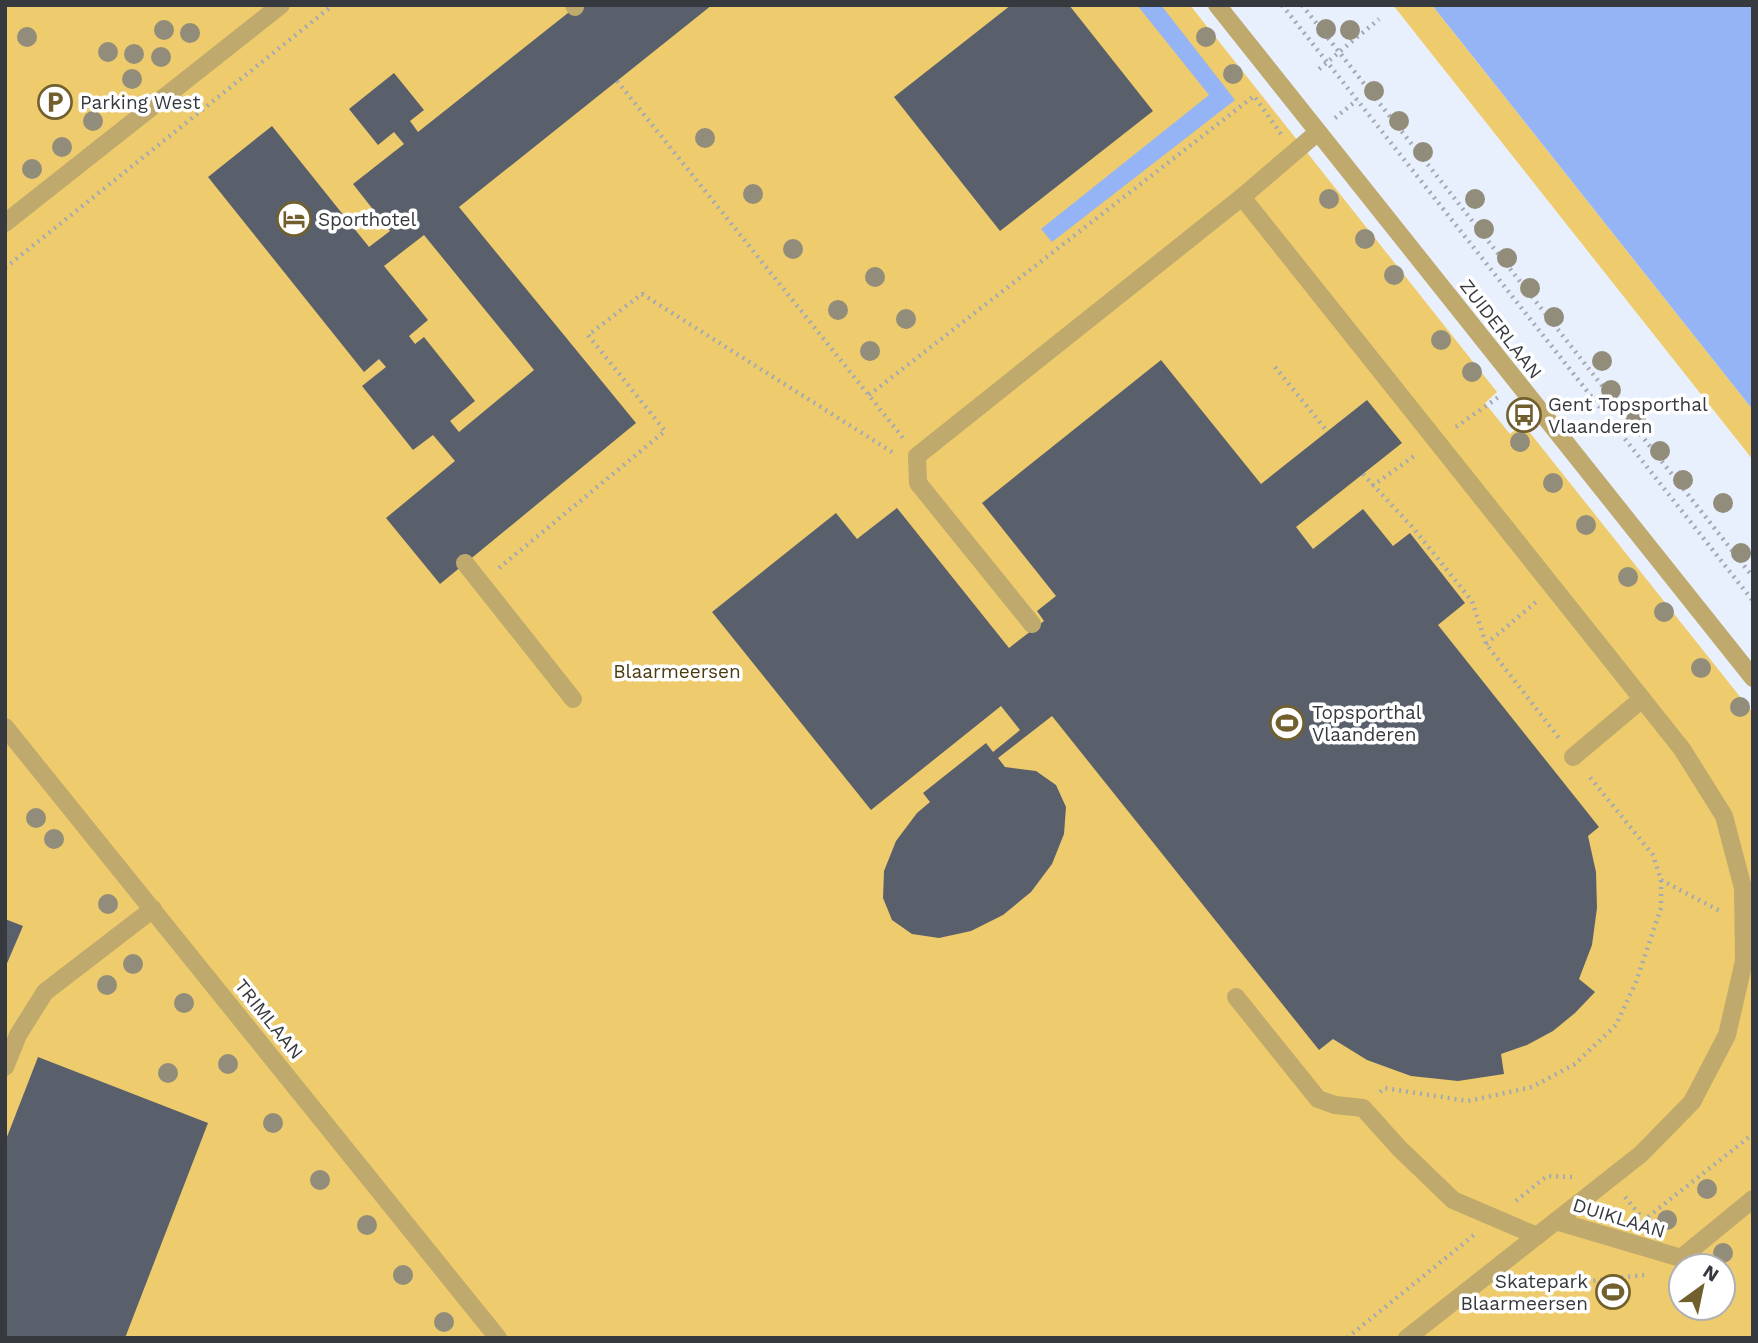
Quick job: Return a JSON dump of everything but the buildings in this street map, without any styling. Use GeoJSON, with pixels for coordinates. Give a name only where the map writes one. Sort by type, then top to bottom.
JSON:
{"type":"FeatureCollection","features":[{"type":"Feature","properties":{"kind":"street"},"geometry":{"type":"LineString","coordinates":[[5,223],[281,5]]}},
{"type":"Feature","properties":{"kind":"street","name":"ZUIDERLAAN"},"geometry":{"type":"LineString","coordinates":[[1217,5],[1753,678]]}},
{"type":"Feature","properties":{"kind":"street"},"geometry":{"type":"LineString","coordinates":[[1032,624],[918,483],[917,456],[1241,197],[1318,132]]}},
{"type":"Feature","properties":{"kind":"street"},"geometry":{"type":"LineString","coordinates":[[1241,197],[1682,749],[1724,816],[1743,888],[1745,911],[1744,961],[1727,1035],[1692,1102],[1641,1154],[1556,1221]]}},
{"type":"Feature","properties":{"kind":"street"},"geometry":{"type":"LineString","coordinates":[[465,563],[573,699]]}},
{"type":"Feature","properties":{"kind":"street"},"geometry":{"type":"LineString","coordinates":[[1573,757],[1642,699]]}},
{"type":"Feature","properties":{"kind":"street","name":"TRIMLAAN"},"geometry":{"type":"LineString","coordinates":[[5,727],[498,1338]]}},
{"type":"Feature","properties":{"kind":"street"},"geometry":{"type":"LineString","coordinates":[[5,1068],[18,1035],[45,992],[153,909]]}},
{"type":"Feature","properties":{"kind":"street"},"geometry":{"type":"LineString","coordinates":[[1236,997],[1318,1099],[1335,1105],[1363,1108],[1399,1148],[1453,1200],[1537,1236]]}},
{"type":"Feature","properties":{"kind":"street","name":"DUIKLAAN"},"geometry":{"type":"LineString","coordinates":[[1407,1338],[1556,1221],[1681,1258],[1753,1199]]}},
{"type":"Feature","properties":{"kind":"path"},"geometry":{"type":"LineString","coordinates":[[5,268],[333,5]]}},
{"type":"Feature","properties":{"kind":"path"},"geometry":{"type":"LineString","coordinates":[[1282,5],[1753,601]]}},
{"type":"Feature","properties":{"kind":"path"},"geometry":{"type":"LineString","coordinates":[[1302,5],[1753,577]]}},
{"type":"Feature","properties":{"kind":"path"},"geometry":{"type":"LineString","coordinates":[[1319,69],[1379,19]]}},
{"type":"Feature","properties":{"kind":"path"},"geometry":{"type":"LineString","coordinates":[[617,81],[917,456]]}},
{"type":"Feature","properties":{"kind":"path"},"geometry":{"type":"LineString","coordinates":[[869,395],[1254,96],[1264,113]]}},
{"type":"Feature","properties":{"kind":"path"},"geometry":{"type":"LineString","coordinates":[[481,583],[665,431],[588,335],[642,294],[896,455],[917,456]]}},
{"type":"Feature","properties":{"kind":"path"},"geometry":{"type":"LineString","coordinates":[[1275,367],[1327,431]]}},
{"type":"Feature","properties":{"kind":"path"},"geometry":{"type":"LineString","coordinates":[[1372,486],[1518,384]]}},
{"type":"Feature","properties":{"kind":"path"},"geometry":{"type":"LineString","coordinates":[[1363,474],[1414,529],[1472,601],[1486,644],[1653,855],[1661,880],[1661,908],[1636,982],[1616,1025],[1575,1064],[1532,1087],[1468,1101],[1384,1087],[1363,1108]]}},
{"type":"Feature","properties":{"kind":"path"},"geometry":{"type":"LineString","coordinates":[[1486,644],[1553,588]]}},
{"type":"Feature","properties":{"kind":"path"},"geometry":{"type":"LineString","coordinates":[[1661,880],[1720,911],[1745,911]]}},
{"type":"Feature","properties":{"kind":"path"},"geometry":{"type":"LineString","coordinates":[[1644,1220],[1753,1135]]}},
{"type":"Feature","properties":{"kind":"path"},"geometry":{"type":"LineString","coordinates":[[1504,1292],[1526,1287],[1650,1274]]}},
{"type":"Feature","properties":{"kind":"green space","name":"Blaarmeersen"},"geometry":{"type":"Polygon","coordinates":[[[5,5],[1190,5],[1497,392],[1485,403],[1510,434],[1523,424],[1753,713],[1753,1338],[5,1338],[5,5]]]}},
{"type":"Feature","properties":{"kind":"green space"},"geometry":{"type":"Polygon","coordinates":[[[1393,5],[1432,5],[1753,410],[1753,460],[1393,5]]]}},
{"type":"Feature","properties":{"kind":"water"},"geometry":{"type":"Polygon","coordinates":[[[1137,5],[1161,5],[1235,100],[1052,242],[1041,229],[1209,95],[1137,5]]]}},
{"type":"Feature","properties":{"kind":"water"},"geometry":{"type":"Polygon","coordinates":[[[1432,5],[1753,5],[1753,410],[1432,5]]]}},
{"type":"Feature","properties":{"kind":"place","name":"Parking West"},"geometry":{"type":"Point","coordinates":[55,102]}},
{"type":"Feature","properties":{"kind":"place","name":"Sporthotel"},"geometry":{"type":"Point","coordinates":[294,219]}},
{"type":"Feature","properties":{"kind":"place","name":"Gent Topsporthal Vlaanderen"},"geometry":{"type":"Point","coordinates":[1524,415]}},
{"type":"Feature","properties":{"kind":"place","name":"Topsporthal Vlaanderen"},"geometry":{"type":"Point","coordinates":[1287,723]}},
{"type":"Feature","properties":{"kind":"place","name":"Skatepark Blaarmeersen"},"geometry":{"type":"Point","coordinates":[1613,1292]}}]}
